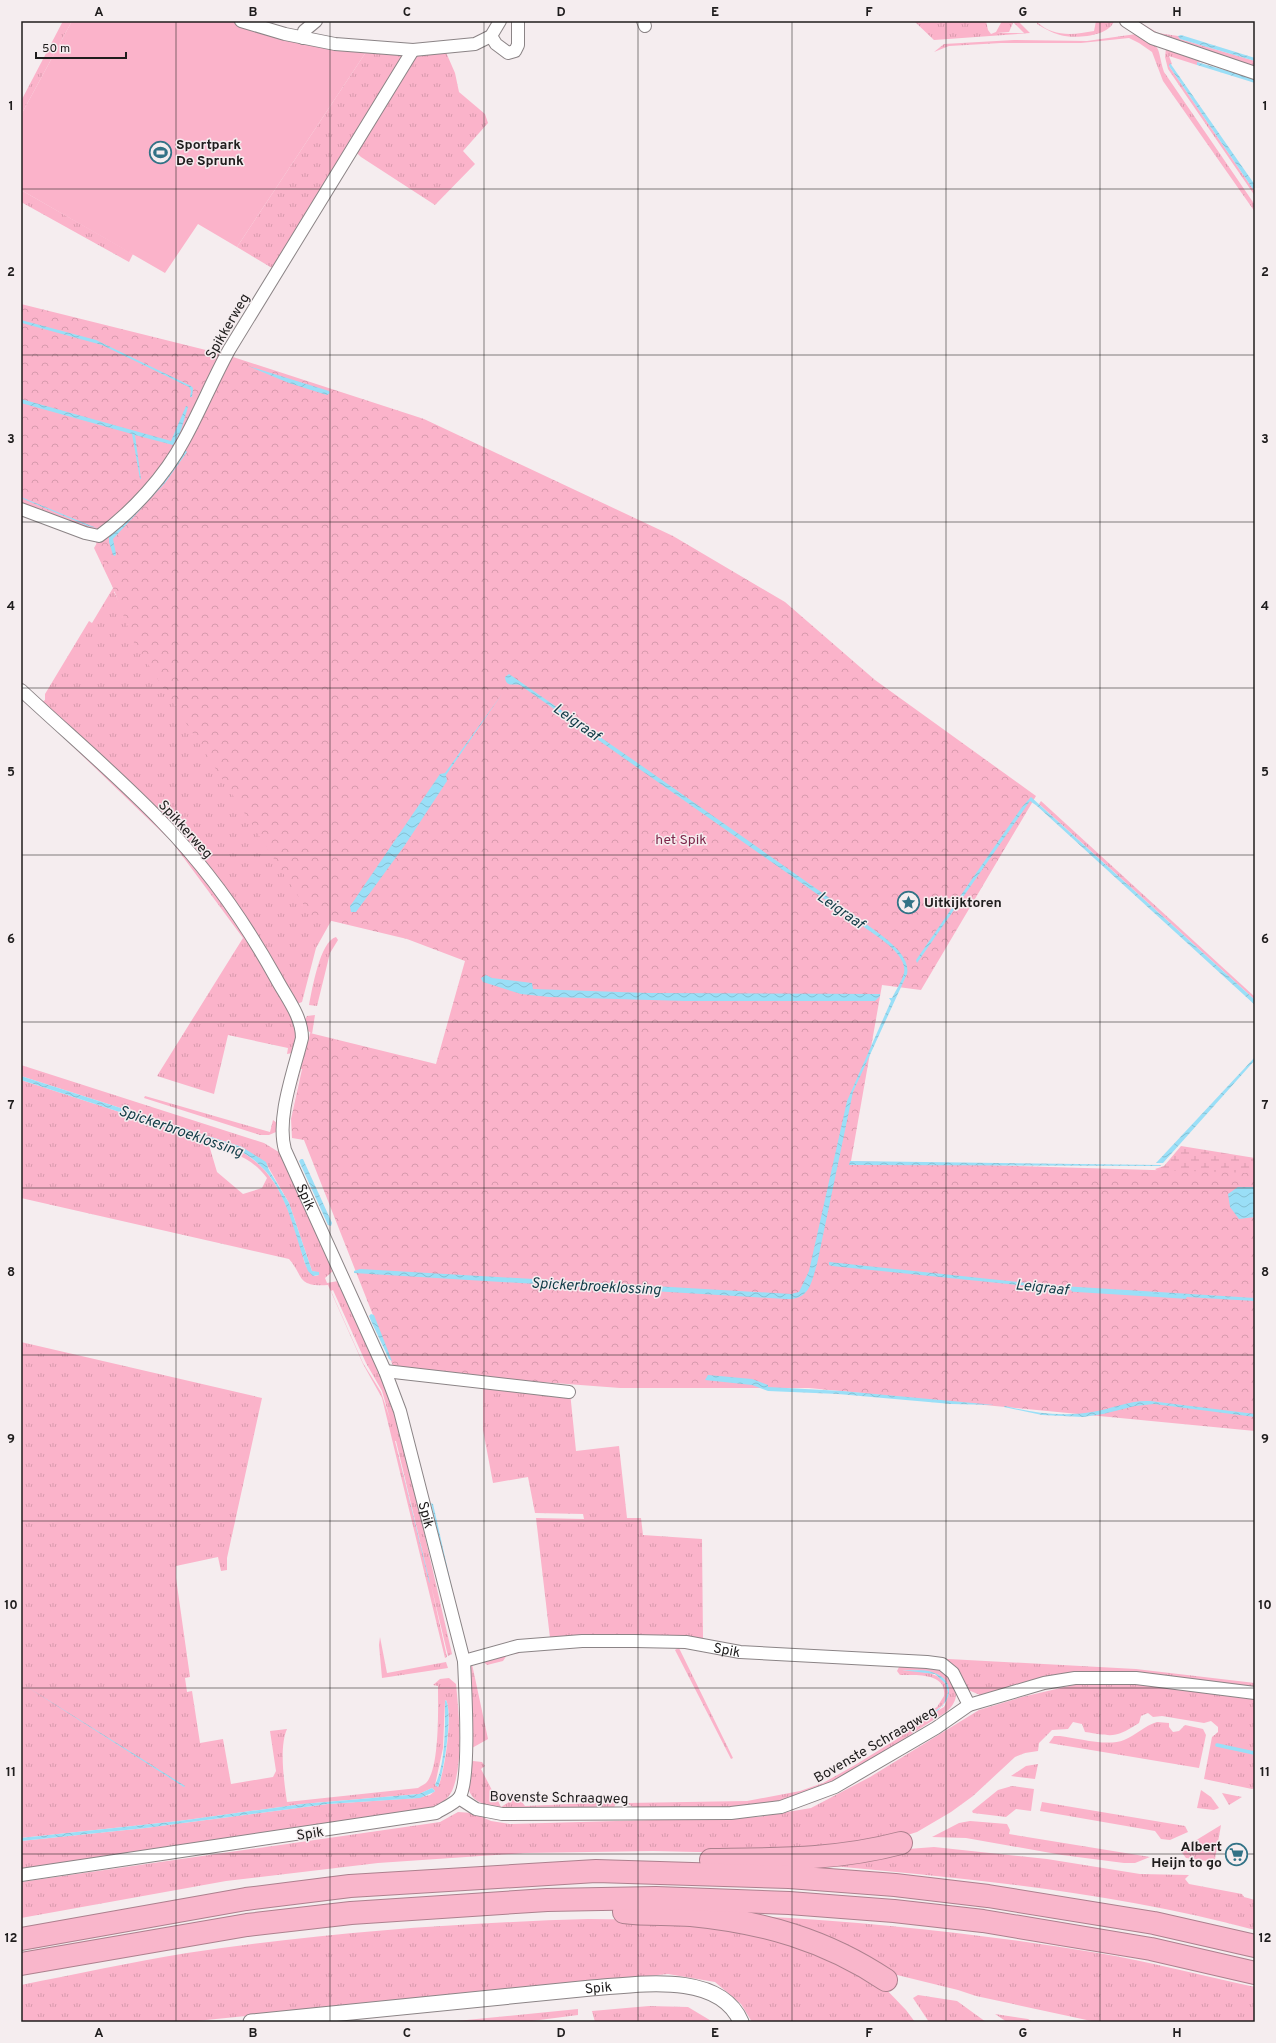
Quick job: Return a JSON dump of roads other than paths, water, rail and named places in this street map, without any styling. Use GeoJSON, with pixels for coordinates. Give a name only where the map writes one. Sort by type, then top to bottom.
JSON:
{"type":"FeatureCollection","features":[{"type":"Feature","properties":{"kind":"highway"},"geometry":{"type":"LineString","coordinates":[[596,1871],[633,1862],[802,1859],[842,1855],[901,1843]]}},
{"type":"Feature","properties":{"kind":"highway"},"geometry":{"type":"LineString","coordinates":[[21,1939],[246,1899],[350,1886],[596,1871],[789,1877],[895,1885],[988,1896],[1154,1923],[1255,1946]]}},
{"type":"Feature","properties":{"kind":"highway"},"geometry":{"type":"LineString","coordinates":[[21,1964],[254,1924],[352,1913],[547,1900],[664,1898],[789,1903],[894,1911],[984,1921],[1144,1947],[1255,1973]]}},
{"type":"Feature","properties":{"kind":"highway"},"geometry":{"type":"LineString","coordinates":[[547,1900],[627,1912],[724,1919],[764,1927],[831,1948],[886,1980]]}},
{"type":"Feature","properties":{"kind":"street"},"geometry":{"type":"LineString","coordinates":[[241,21],[303,38],[335,44],[413,50],[475,44],[491,36],[500,21]]}},
{"type":"Feature","properties":{"kind":"street"},"geometry":{"type":"LineString","coordinates":[[303,38],[304,31],[316,21]]}},
{"type":"Feature","properties":{"kind":"street"},"geometry":{"type":"LineString","coordinates":[[491,36],[496,44],[508,53],[515,51],[518,45],[518,21]]}},
{"type":"Feature","properties":{"kind":"street"},"geometry":{"type":"LineString","coordinates":[[1126,21],[1152,38],[1255,73]]}},
{"type":"Feature","properties":{"kind":"street","name":"Spikkerweg"},"geometry":{"type":"LineString","coordinates":[[21,509],[85,533],[99,536],[111,528],[150,488],[174,457],[184,440],[210,384],[229,350],[413,50]]}},
{"type":"Feature","properties":{"kind":"street","name":"Spikkerweg"},"geometry":{"type":"LineString","coordinates":[[21,690],[162,822],[187,850],[257,944],[296,1015]]}},
{"type":"Feature","properties":{"kind":"street","name":"Spik"},"geometry":{"type":"LineString","coordinates":[[21,1875],[436,1814],[459,1798],[465,1775],[466,1699],[464,1661],[400,1411],[385,1371],[291,1165],[282,1138],[283,1118],[302,1038],[302,1028],[296,1015]]}},
{"type":"Feature","properties":{"kind":"street"},"geometry":{"type":"LineString","coordinates":[[385,1371],[569,1392]]}},
{"type":"Feature","properties":{"kind":"street","name":"Spik"},"geometry":{"type":"LineString","coordinates":[[464,1661],[518,1646],[582,1642],[634,1641],[686,1642],[740,1652],[919,1661],[942,1664],[953,1673],[969,1705]]}},
{"type":"Feature","properties":{"kind":"street","name":"Bovenste Schraagweg"},"geometry":{"type":"LineString","coordinates":[[459,1798],[476,1809],[502,1814],[731,1813],[781,1807],[834,1787],[936,1728],[969,1705],[1044,1683],[1075,1678],[1136,1678],[1255,1693]]}},
{"type":"Feature","properties":{"kind":"street","name":"Spik"},"geometry":{"type":"LineString","coordinates":[[250,2022],[591,1988],[646,1984],[674,1984],[700,1988],[724,2001],[738,2016],[741,2022]]}},
{"type":"Feature","properties":{"kind":"water"},"geometry":{"type":"Polygon","coordinates":[[[1181,35],[1255,58],[1255,61],[1180,39],[1178,36],[1181,35]]]}},
{"type":"Feature","properties":{"kind":"water"},"geometry":{"type":"Polygon","coordinates":[[[1197,62],[1255,79],[1255,83],[1197,65],[1197,62]]]}},
{"type":"Feature","properties":{"kind":"water"},"geometry":{"type":"Polygon","coordinates":[[[1170,63],[1255,185],[1255,192],[1169,66],[1170,63]]]}},
{"type":"Feature","properties":{"kind":"water"},"geometry":{"type":"Polygon","coordinates":[[[21,320],[96,340],[191,386],[193,388],[192,397],[190,397],[191,391],[189,387],[102,345],[22,323],[21,320]]]}},
{"type":"Feature","properties":{"kind":"water"},"geometry":{"type":"Polygon","coordinates":[[[248,366],[329,391],[330,393],[327,395],[289,383],[248,366]]]}},
{"type":"Feature","properties":{"kind":"water"},"geometry":{"type":"Polygon","coordinates":[[[21,399],[171,441],[186,406],[188,407],[180,433],[173,445],[135,435],[140,479],[132,434],[21,403],[21,399]]]}},
{"type":"Feature","properties":{"kind":"water"},"geometry":{"type":"Polygon","coordinates":[[[185,450],[187,452],[165,483],[113,539],[116,554],[115,556],[113,555],[109,537],[185,450]]]}},
{"type":"Feature","properties":{"kind":"water"},"geometry":{"type":"Polygon","coordinates":[[[21,497],[97,528],[88,526],[21,497]]]}},
{"type":"Feature","properties":{"kind":"water","name":"Spickerbroeklossing"},"geometry":{"type":"Polygon","coordinates":[[[509,674],[858,918],[890,942],[904,958],[907,966],[907,974],[853,1092],[817,1264],[811,1284],[805,1293],[800,1297],[786,1299],[354,1273],[354,1271],[360,1269],[791,1294],[799,1292],[809,1271],[847,1101],[891,1001],[889,998],[892,998],[904,973],[904,966],[901,959],[883,940],[520,685],[508,684],[505,677],[509,674]]]}},
{"type":"Feature","properties":{"kind":"water"},"geometry":{"type":"Polygon","coordinates":[[[502,694],[446,775],[447,781],[405,845],[356,912],[351,912],[350,906],[440,774],[445,773],[502,694]]]}},
{"type":"Feature","properties":{"kind":"water"},"geometry":{"type":"Polygon","coordinates":[[[1031,797],[1255,1000],[1255,1005],[1030,801],[917,963],[916,960],[1022,807],[1031,797]]]}},
{"type":"Feature","properties":{"kind":"water"},"geometry":{"type":"Polygon","coordinates":[[[486,975],[492,978],[532,983],[533,989],[648,993],[880,994],[880,996],[875,1001],[685,1001],[549,997],[521,994],[483,982],[481,978],[486,975]]]}},
{"type":"Feature","properties":{"kind":"water"},"geometry":{"type":"Polygon","coordinates":[[[1255,1057],[1255,1060],[1163,1163],[1156,1163],[1255,1057]]]}},
{"type":"Feature","properties":{"kind":"water","name":"Spickerbroeklossing"},"geometry":{"type":"Polygon","coordinates":[[[21,1076],[242,1147],[266,1162],[269,1170],[289,1203],[312,1271],[319,1272],[319,1275],[313,1276],[308,1271],[285,1203],[268,1174],[255,1161],[240,1151],[21,1080],[21,1076]]]}},
{"type":"Feature","properties":{"kind":"water"},"geometry":{"type":"Polygon","coordinates":[[[303,1159],[332,1223],[331,1226],[328,1225],[299,1161],[303,1159]]]}},
{"type":"Feature","properties":{"kind":"water"},"geometry":{"type":"Polygon","coordinates":[[[850,1161],[1160,1165],[1161,1166],[849,1165],[850,1161]]]}},
{"type":"Feature","properties":{"kind":"water"},"geometry":{"type":"Polygon","coordinates":[[[1238,1187],[1255,1187],[1255,1217],[1239,1219],[1230,1207],[1228,1194],[1238,1187]]]}},
{"type":"Feature","properties":{"kind":"water"},"geometry":{"type":"Polygon","coordinates":[[[829,1262],[1046,1285],[1255,1298],[1255,1301],[1068,1290],[832,1266],[829,1265],[829,1262]]]}},
{"type":"Feature","properties":{"kind":"water"},"geometry":{"type":"Polygon","coordinates":[[[371,1314],[374,1315],[392,1361],[389,1359],[371,1321],[369,1316],[371,1314]]]}},
{"type":"Feature","properties":{"kind":"water"},"geometry":{"type":"Polygon","coordinates":[[[708,1375],[752,1379],[768,1385],[768,1387],[842,1391],[995,1405],[951,1404],[838,1394],[768,1391],[752,1385],[705,1380],[708,1375]]]}},
{"type":"Feature","properties":{"kind":"water"},"geometry":{"type":"Polygon","coordinates":[[[1150,1401],[1255,1414],[1255,1417],[1154,1404],[1135,1406],[1103,1414],[1083,1417],[1042,1415],[1004,1407],[1048,1414],[1070,1414],[1099,1411],[1128,1403],[1150,1401]]]}},
{"type":"Feature","properties":{"kind":"water"},"geometry":{"type":"Polygon","coordinates":[[[395,1441],[430,1583],[429,1582],[395,1441]]]}},
{"type":"Feature","properties":{"kind":"water"},"geometry":{"type":"Polygon","coordinates":[[[431,1503],[433,1504],[456,1606],[454,1605],[431,1503]]]}},
{"type":"Feature","properties":{"kind":"water"},"geometry":{"type":"Polygon","coordinates":[[[901,1670],[925,1671],[940,1675],[948,1685],[949,1693],[944,1704],[948,1692],[945,1683],[935,1674],[901,1670]]]}},
{"type":"Feature","properties":{"kind":"water"},"geometry":{"type":"Polygon","coordinates":[[[21,1683],[185,1786],[184,1787],[21,1683]]]}},
{"type":"Feature","properties":{"kind":"water"},"geometry":{"type":"Polygon","coordinates":[[[446,1700],[449,1717],[448,1730],[445,1757],[438,1787],[435,1785],[439,1776],[443,1755],[446,1700]]]}},
{"type":"Feature","properties":{"kind":"water"},"geometry":{"type":"Polygon","coordinates":[[[941,1707],[926,1719],[902,1731],[941,1707]]]}},
{"type":"Feature","properties":{"kind":"water"},"geometry":{"type":"Polygon","coordinates":[[[432,1788],[435,1791],[434,1792],[420,1798],[328,1804],[145,1828],[21,1841],[21,1838],[179,1821],[302,1804],[419,1794],[432,1788]]]}},
{"type":"Feature","properties":{"kind":"waterway","name":"Leigraaf"},"geometry":{"type":"LineString","coordinates":[[1073,1290],[1185,1297]]}},
{"type":"Feature","properties":{"kind":"waterway"},"geometry":{"type":"LineString","coordinates":[[1217,1745],[1254,1753]]}},
{"type":"Feature","properties":{"kind":"place","name":"Sportpark De Sprunk"},"geometry":{"type":"Point","coordinates":[160,152]}},
{"type":"Feature","properties":{"kind":"place","name":"Uitkijktoren"},"geometry":{"type":"Point","coordinates":[908,902]}},
{"type":"Feature","properties":{"kind":"place","name":"Albert Heijn to go"},"geometry":{"type":"Point","coordinates":[1237,1854]}},
{"type":"Feature","properties":{"kind":"park label","name":"het Spik"},"geometry":{"type":"Point","coordinates":[681,839]}}]}
